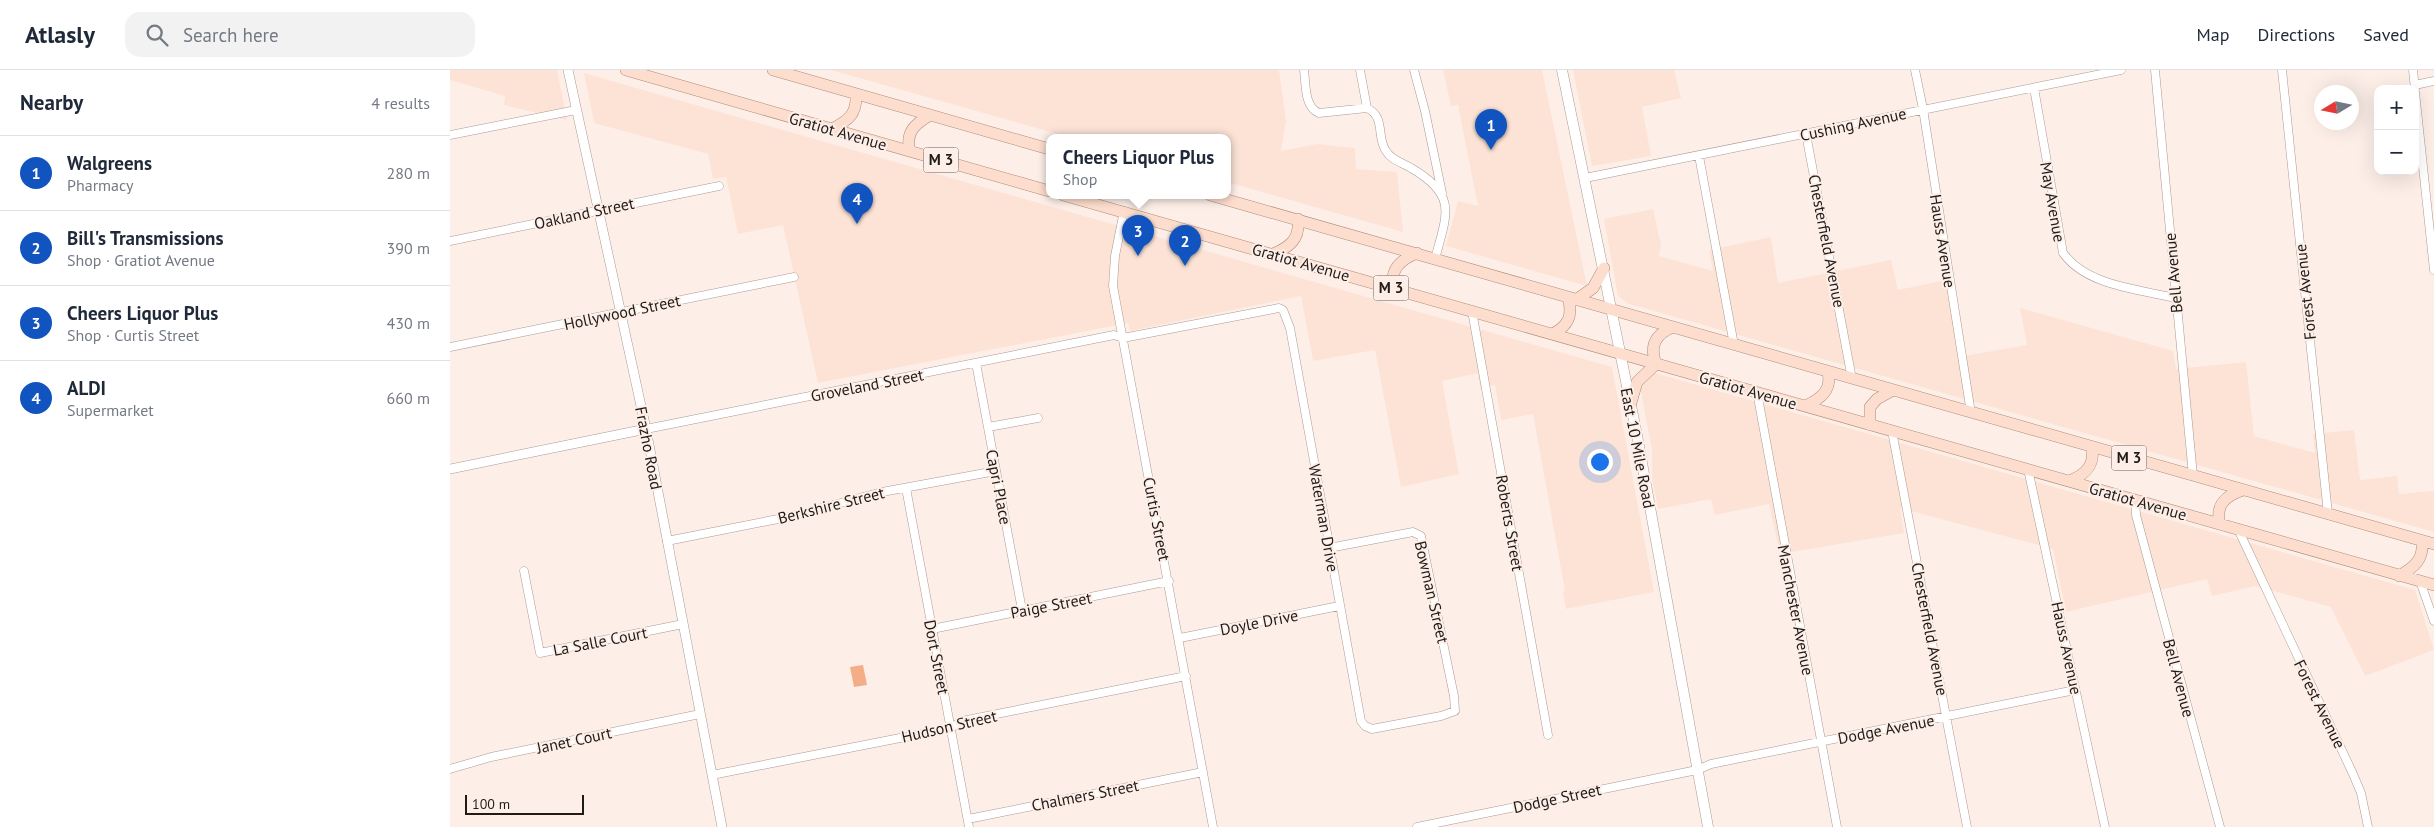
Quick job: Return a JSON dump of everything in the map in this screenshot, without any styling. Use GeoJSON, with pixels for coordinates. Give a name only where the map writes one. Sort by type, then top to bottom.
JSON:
{"type":"FeatureCollection","features":[{"type":"Feature","properties":{"kind":"main road","name":"Gratiot Avenue"},"geometry":{"type":"LineString","coordinates":[[631,70],[673,84],[1046,190]]}},
{"type":"Feature","properties":{"kind":"main road"},"geometry":{"type":"LineString","coordinates":[[670,70],[673,84]]}},
{"type":"Feature","properties":{"kind":"main road","name":"M 3"},"geometry":{"type":"LineString","coordinates":[[772,70],[1046,148]]}},
{"type":"Feature","properties":{"kind":"main road","name":"East 10 Mile Road"},"geometry":{"type":"LineString","coordinates":[[1562,70],[1604,268],[1708,827]]}},
{"type":"Feature","properties":{"kind":"main road"},"geometry":{"type":"LineString","coordinates":[[832,129],[844,123],[855,112],[856,94]]}},
{"type":"Feature","properties":{"kind":"main road"},"geometry":{"type":"LineString","coordinates":[[910,151],[908,140],[911,129],[930,115]]}},
{"type":"Feature","properties":{"kind":"main road","name":"Gratiot Avenue"},"geometry":{"type":"LineString","coordinates":[[1097,199],[1124,212],[2434,585]]}},
{"type":"Feature","properties":{"kind":"main road","name":"M 3"},"geometry":{"type":"LineString","coordinates":[[1224,199],[2434,544]]}},
{"type":"Feature","properties":{"kind":"main road"},"geometry":{"type":"LineString","coordinates":[[1273,254],[1285,249],[1297,238],[1298,220]]}},
{"type":"Feature","properties":{"kind":"main road"},"geometry":{"type":"LineString","coordinates":[[1394,289],[1392,278],[1395,268],[1404,260],[1417,254]]}},
{"type":"Feature","properties":{"kind":"main road"},"geometry":{"type":"LineString","coordinates":[[1552,334],[1564,327],[1569,320],[1572,298],[1593,288],[1604,268]]}},
{"type":"Feature","properties":{"kind":"main road"},"geometry":{"type":"LineString","coordinates":[[1630,406],[1637,382],[1656,364],[1653,352],[1655,340],[1663,331],[1673,327]]}},
{"type":"Feature","properties":{"kind":"main road"},"geometry":{"type":"LineString","coordinates":[[1805,406],[1826,392],[1829,383],[1828,372]]}},
{"type":"Feature","properties":{"kind":"main road"},"geometry":{"type":"LineString","coordinates":[[1870,425],[1870,406],[1877,399],[1893,390]]}},
{"type":"Feature","properties":{"kind":"main road"},"geometry":{"type":"LineString","coordinates":[[2069,481],[2082,475],[2090,468],[2093,459],[2092,447]]}},
{"type":"Feature","properties":{"kind":"main road"},"geometry":{"type":"LineString","coordinates":[[2220,524],[2218,513],[2221,504],[2228,496],[2243,490]]}},
{"type":"Feature","properties":{"kind":"main road"},"geometry":{"type":"LineString","coordinates":[[2399,576],[2421,559],[2422,541]]}},
{"type":"Feature","properties":{"kind":"street","name":"Frazho Road"},"geometry":{"type":"LineString","coordinates":[[568,70],[646,429],[722,827]]}},
{"type":"Feature","properties":{"kind":"street"},"geometry":{"type":"LineString","coordinates":[[1304,70],[1309,105],[1313,110],[1318,113],[1367,108],[1376,114],[1380,122],[1385,150],[1393,158],[1421,174],[1442,193]]}},
{"type":"Feature","properties":{"kind":"street"},"geometry":{"type":"LineString","coordinates":[[1360,70],[1367,108]]}},
{"type":"Feature","properties":{"kind":"street"},"geometry":{"type":"LineString","coordinates":[[1414,70],[1425,110],[1446,207],[1446,224],[1435,259]]}},
{"type":"Feature","properties":{"kind":"street","name":"Hauss Avenue"},"geometry":{"type":"LineString","coordinates":[[1915,70],[1923,109],[1971,412]]}},
{"type":"Feature","properties":{"kind":"street","name":"Cushing Avenue"},"geometry":{"type":"LineString","coordinates":[[1585,178],[2121,70]]}},
{"type":"Feature","properties":{"kind":"street","name":"Bell Avenue"},"geometry":{"type":"LineString","coordinates":[[2155,70],[2193,476]]}},
{"type":"Feature","properties":{"kind":"street","name":"Forest Avenue"},"geometry":{"type":"LineString","coordinates":[[2282,70],[2328,514]]}},
{"type":"Feature","properties":{"kind":"street"},"geometry":{"type":"LineString","coordinates":[[2413,70],[2415,85]]}},
{"type":"Feature","properties":{"kind":"street"},"geometry":{"type":"LineString","coordinates":[[2419,87],[2434,81]]}},
{"type":"Feature","properties":{"kind":"street","name":"May Avenue"},"geometry":{"type":"LineString","coordinates":[[2034,88],[2062,253],[2078,270],[2097,279],[2176,298]]}},
{"type":"Feature","properties":{"kind":"street"},"geometry":{"type":"LineString","coordinates":[[450,136],[576,110]]}},
{"type":"Feature","properties":{"kind":"street"},"geometry":{"type":"LineString","coordinates":[[2419,120],[2431,212],[2434,270]]}},
{"type":"Feature","properties":{"kind":"street","name":"Chesterfield Avenue"},"geometry":{"type":"LineString","coordinates":[[1806,134],[1852,379]]}},
{"type":"Feature","properties":{"kind":"street"},"geometry":{"type":"LineString","coordinates":[[1699,156],[1734,345]]}},
{"type":"Feature","properties":{"kind":"street","name":"Oakland Street"},"geometry":{"type":"LineString","coordinates":[[450,241],[718,186]]}},
{"type":"Feature","properties":{"kind":"street","name":"Curtis Street"},"geometry":{"type":"LineString","coordinates":[[1124,212],[1113,277],[1213,827]]}},
{"type":"Feature","properties":{"kind":"street","name":"Hollywood Street"},"geometry":{"type":"LineString","coordinates":[[450,347],[794,277]]}},
{"type":"Feature","properties":{"kind":"street","name":"Groveland Street"},"geometry":{"type":"LineString","coordinates":[[450,468],[1114,335],[1123,338],[1273,308],[1283,310]]}},
{"type":"Feature","properties":{"kind":"street","name":"Waterman Drive"},"geometry":{"type":"LineString","coordinates":[[1283,310],[1290,328],[1359,714],[1365,726]]}},
{"type":"Feature","properties":{"kind":"street","name":"Roberts Street"},"geometry":{"type":"LineString","coordinates":[[1472,311],[1548,735]]}},
{"type":"Feature","properties":{"kind":"street","name":"Capri Place"},"geometry":{"type":"LineString","coordinates":[[976,363],[1022,610]]}},
{"type":"Feature","properties":{"kind":"street","name":"Manchester Avenue"},"geometry":{"type":"LineString","coordinates":[[1757,392],[1837,827]]}},
{"type":"Feature","properties":{"kind":"street"},"geometry":{"type":"LineString","coordinates":[[988,427],[1038,418]]}},
{"type":"Feature","properties":{"kind":"street","name":"Chesterfield Avenue"},"geometry":{"type":"LineString","coordinates":[[1892,431],[1947,717],[1966,827]]}},
{"type":"Feature","properties":{"kind":"street","name":"Hauss Avenue"},"geometry":{"type":"LineString","coordinates":[[2028,469],[2105,827]]}},
{"type":"Feature","properties":{"kind":"street","name":"Berkshire Street"},"geometry":{"type":"LineString","coordinates":[[667,541],[770,521],[906,488],[996,471]]}},
{"type":"Feature","properties":{"kind":"street","name":"Dort Street"},"geometry":{"type":"LineString","coordinates":[[906,488],[968,823]]}},
{"type":"Feature","properties":{"kind":"street","name":"Bell Avenue"},"geometry":{"type":"LineString","coordinates":[[2135,500],[2136,515],[2220,827]]}},
{"type":"Feature","properties":{"kind":"street","name":"Forest Avenue"},"geometry":{"type":"LineString","coordinates":[[2238,529],[2354,774],[2361,793],[2368,827]]}},
{"type":"Feature","properties":{"kind":"street","name":"Bowman Street"},"geometry":{"type":"LineString","coordinates":[[1329,548],[1413,532],[1421,536],[1450,676],[1455,711],[1441,716],[1372,729],[1365,726]]}},
{"type":"Feature","properties":{"kind":"street","name":"La Salle Court"},"geometry":{"type":"LineString","coordinates":[[524,571],[540,652],[683,624]]}},
{"type":"Feature","properties":{"kind":"street","name":"Paige Street"},"geometry":{"type":"LineString","coordinates":[[932,629],[1169,581]]}},
{"type":"Feature","properties":{"kind":"street"},"geometry":{"type":"LineString","coordinates":[[2420,581],[2434,621]]}},
{"type":"Feature","properties":{"kind":"street","name":"Doyle Drive"},"geometry":{"type":"LineString","coordinates":[[1180,638],[1339,606]]}},
{"type":"Feature","properties":{"kind":"street","name":"Hudson Street"},"geometry":{"type":"LineString","coordinates":[[712,775],[951,728],[962,721],[1186,676]]}},
{"type":"Feature","properties":{"kind":"street","name":"Dodge Avenue"},"geometry":{"type":"LineString","coordinates":[[1697,770],[1711,764],[2075,690]]}},
{"type":"Feature","properties":{"kind":"street","name":"Janet Court"},"geometry":{"type":"LineString","coordinates":[[450,769],[491,757],[700,714]]}},
{"type":"Feature","properties":{"kind":"street","name":"Dodge Street"},"geometry":{"type":"LineString","coordinates":[[1417,827],[1697,770]]}},
{"type":"Feature","properties":{"kind":"street","name":"Chalmers Street"},"geometry":{"type":"LineString","coordinates":[[968,823],[1203,772]]}},
{"type":"Feature","properties":{"kind":"shaded area"},"geometry":{"type":"Polygon","coordinates":[[[450,70],[557,70],[567,120],[504,105],[505,96],[450,80],[450,70]]]}},
{"type":"Feature","properties":{"kind":"shaded area"},"geometry":{"type":"Polygon","coordinates":[[[831,70],[1279,70],[1286,121],[1281,151],[1317,144],[1355,148],[1356,169],[1397,172],[1403,232],[1231,183],[1231,134],[1057,134],[831,70]]]}},
{"type":"Feature","properties":{"kind":"shaded area"},"geometry":{"type":"Polygon","coordinates":[[[1443,70],[1542,70],[1587,286],[1446,246],[1458,201],[1478,206],[1458,105],[1451,106],[1443,70]]]}},
{"type":"Feature","properties":{"kind":"shaded area"},"geometry":{"type":"Polygon","coordinates":[[[1573,70],[1674,70],[1681,98],[1642,107],[1651,156],[1592,166],[1573,70]]]}},
{"type":"Feature","properties":{"kind":"shaded area"},"geometry":{"type":"Polygon","coordinates":[[[584,73],[1612,367],[1654,592],[1566,609],[1563,592],[1565,591],[1533,414],[1501,420],[1495,385],[1480,388],[1478,373],[1442,381],[1459,474],[1401,487],[1375,350],[1313,361],[1301,296],[1130,331],[1128,323],[818,383],[783,225],[738,234],[726,177],[713,179],[708,154],[594,123],[584,73]]]}},
{"type":"Feature","properties":{"kind":"shaded area"},"geometry":{"type":"Polygon","coordinates":[[[1653,209],[1661,245],[1659,256],[1713,271],[1709,250],[1771,237],[1778,283],[1891,260],[1898,290],[1946,280],[1958,357],[2027,345],[2020,308],[2173,351],[2176,369],[2246,362],[2254,436],[2315,453],[2313,434],[2354,430],[2360,480],[2397,476],[2399,494],[2434,491],[2434,532],[1629,304],[1618,296],[1604,219],[1653,209]]]}},
{"type":"Feature","properties":{"kind":"shaded area"},"geometry":{"type":"Polygon","coordinates":[[[1655,373],[2415,590],[2434,650],[2365,676],[2331,607],[2255,586],[2212,596],[2207,579],[2066,612],[2053,549],[1900,508],[1904,533],[1780,554],[1769,504],[1715,515],[1711,499],[1658,509],[1652,478],[1652,450],[1640,386],[1647,377],[1655,373]]]}},
{"type":"Feature","properties":{"kind":"shaded area"},"geometry":{"type":"Polygon","coordinates":[[[863,665],[867,685],[854,687],[850,667],[863,665]]]}},
{"type":"Feature","properties":{"kind":"place","name":"Walgreens"},"geometry":{"type":"Point","coordinates":[1491,150]}},
{"type":"Feature","properties":{"kind":"place","name":"ALDI"},"geometry":{"type":"Point","coordinates":[857,224]}},
{"type":"Feature","properties":{"kind":"place","name":"Cheers Liquor Plus"},"geometry":{"type":"Point","coordinates":[1138,256]}},
{"type":"Feature","properties":{"kind":"place","name":"Bill's Transmissions"},"geometry":{"type":"Point","coordinates":[1185,266]}}]}
